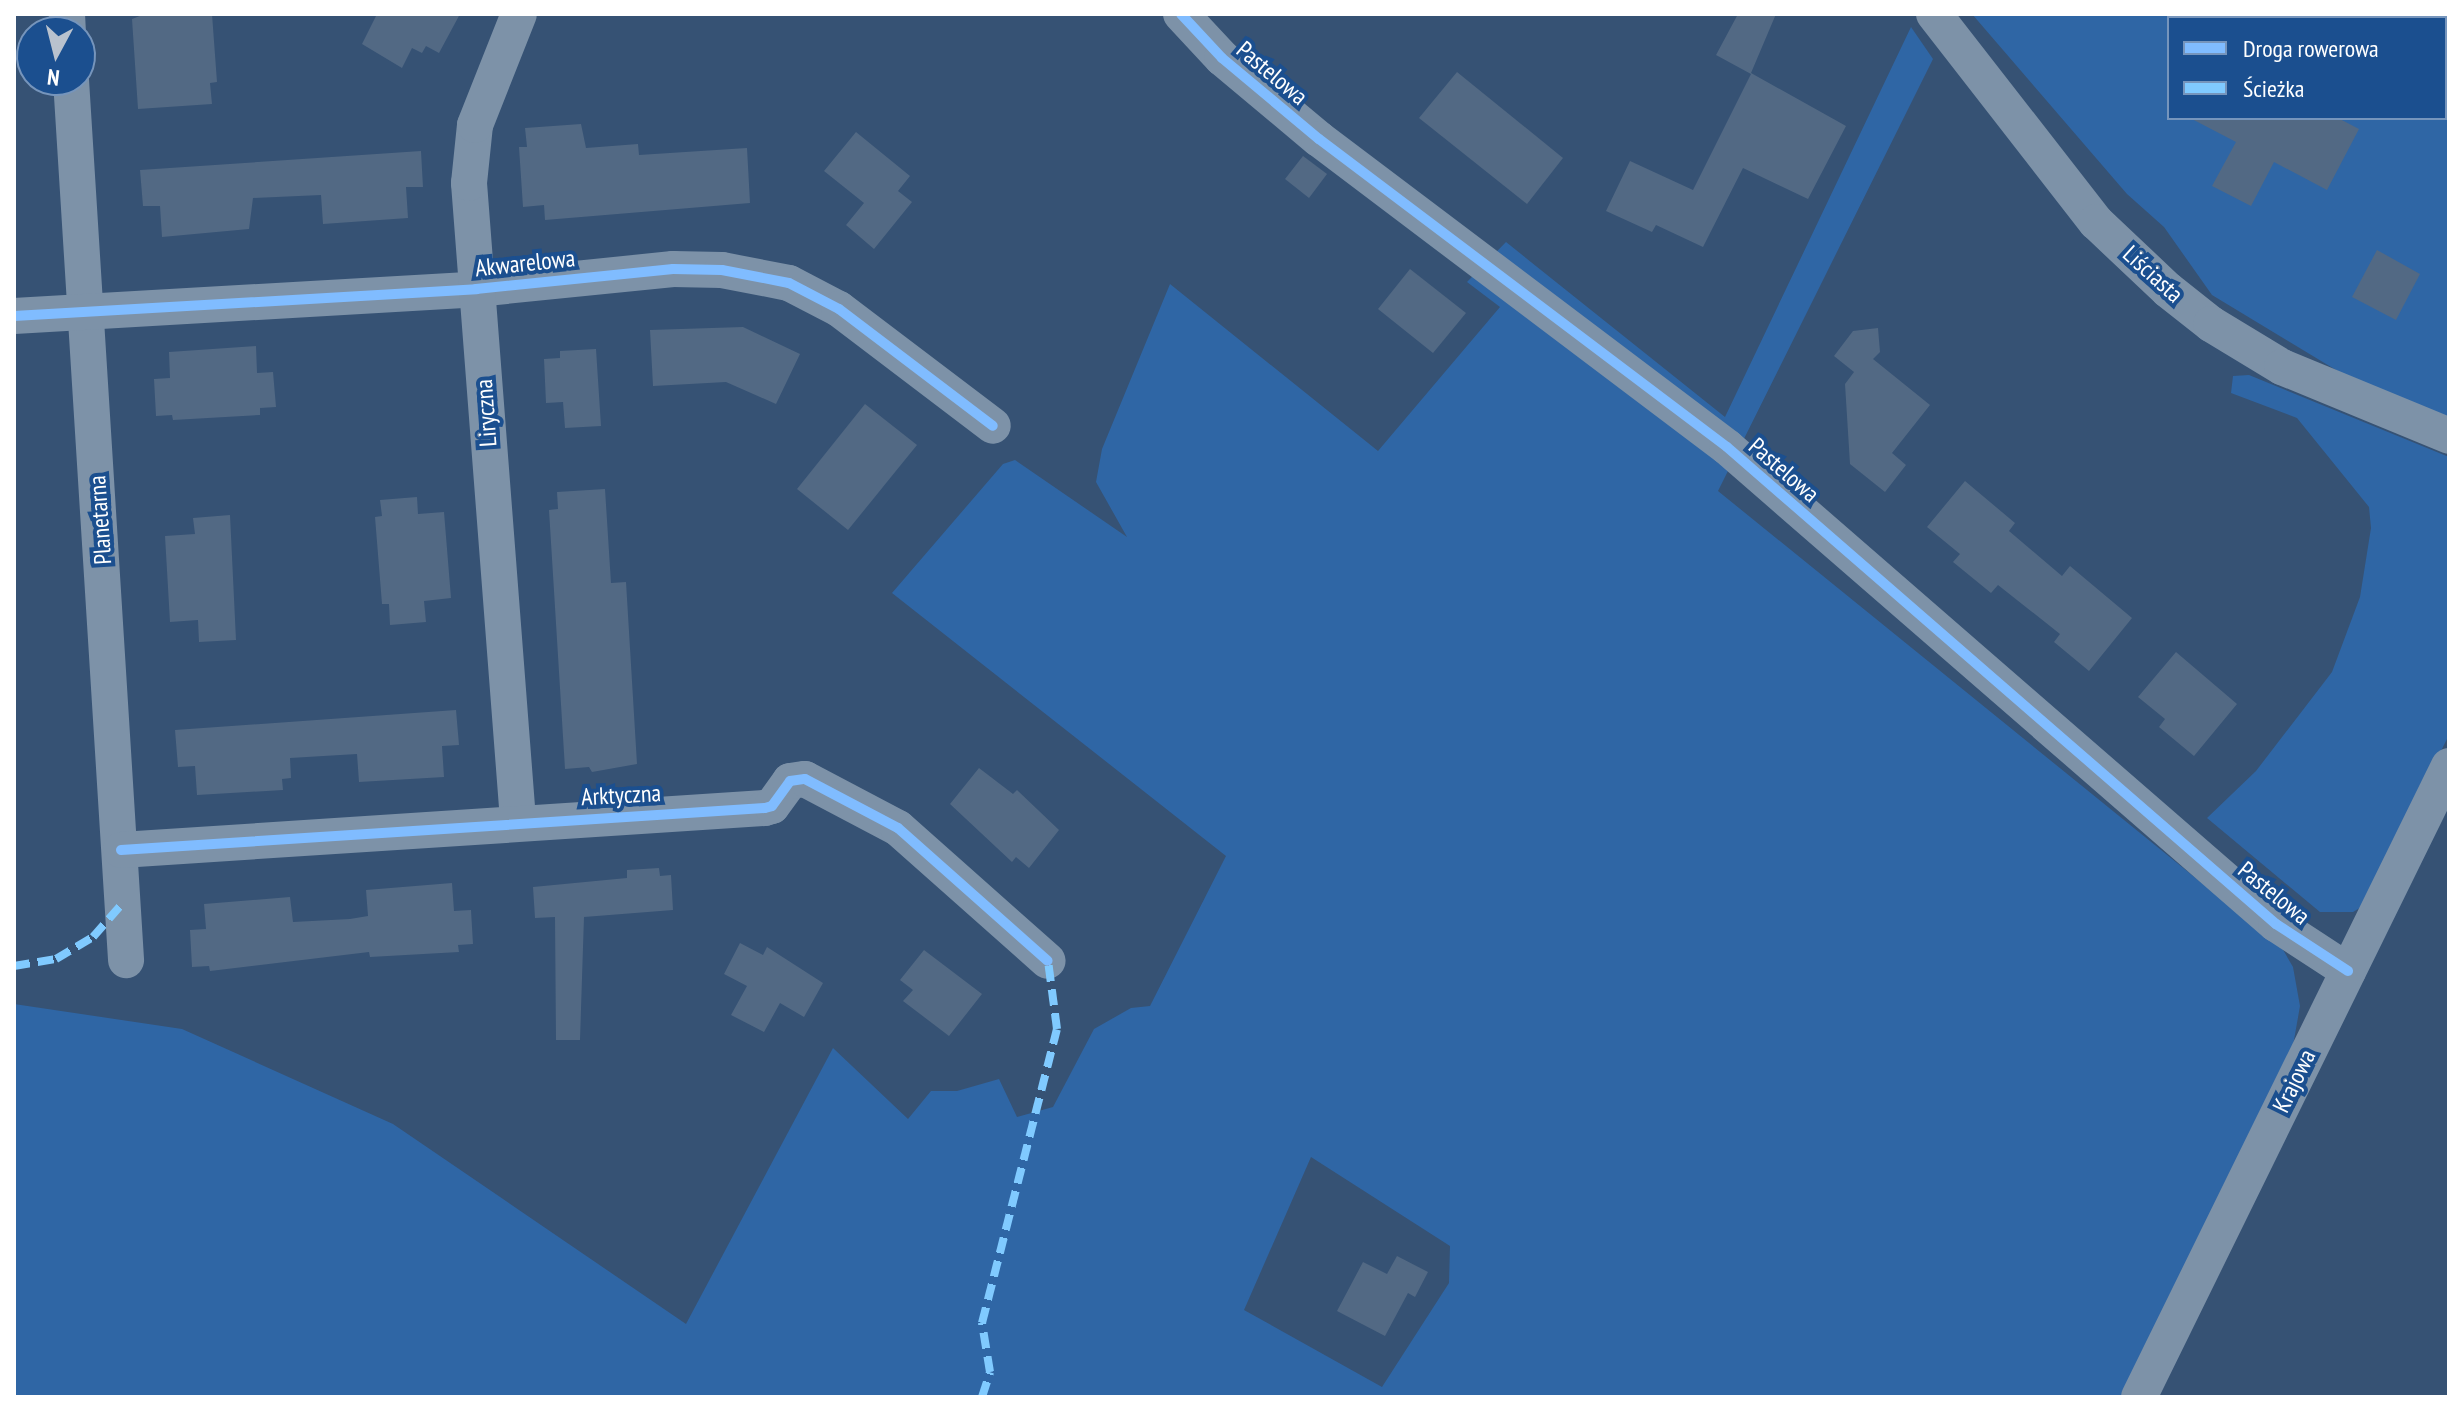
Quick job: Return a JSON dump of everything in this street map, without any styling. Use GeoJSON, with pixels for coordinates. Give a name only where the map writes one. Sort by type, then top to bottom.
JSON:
{"type":"FeatureCollection","features":[{"type":"Feature","properties":{"kind":"street","name":"Liryczna"},"geometry":{"type":"LineString","coordinates":[[518,820],[469,183],[475,125],[519,14]]}},
{"type":"Feature","properties":{"kind":"street","name":"Pastelowa"},"geometry":{"type":"LineString","coordinates":[[1181,14],[1222,58],[1319,139],[1727,447],[2276,924],[2348,971]]}},
{"type":"Feature","properties":{"kind":"street","name":"Liściasta"},"geometry":{"type":"LineString","coordinates":[[1934,14],[2096,222],[2168,290],[2282,367],[2449,436]]}},
{"type":"Feature","properties":{"kind":"street","name":"Planetarna"},"geometry":{"type":"LineString","coordinates":[[72,96],[126,960]]}},
{"type":"Feature","properties":{"kind":"street","name":"Akwarelowa"},"geometry":{"type":"LineString","coordinates":[[14,316],[476,289],[673,269],[722,270],[789,283],[839,309],[993,426]]}},
{"type":"Feature","properties":{"kind":"street","name":"Krajowa"},"geometry":{"type":"LineString","coordinates":[[2139,1397],[2449,766]]}},
{"type":"Feature","properties":{"kind":"street","name":"Arktyczna"},"geometry":{"type":"LineString","coordinates":[[121,850],[518,820],[765,808],[772,806],[790,781],[805,779],[898,828],[1048,961]]}},
{"type":"Feature","properties":{"kind":"shaded area"},"geometry":{"type":"Polygon","coordinates":[[[1972,14],[2449,14],[2449,418],[2341,373],[2212,295],[2164,227],[2127,194],[1972,14]]]}},
{"type":"Feature","properties":{"kind":"shaded area"},"geometry":{"type":"Polygon","coordinates":[[[1911,27],[1933,59],[1718,491],[2282,948],[2293,967],[2300,1006],[2291,1057],[2131,1397],[14,1397],[14,1004],[182,1029],[393,1124],[686,1324],[833,1048],[908,1119],[931,1091],[957,1091],[999,1079],[1017,1117],[1053,1107],[1094,1029],[1131,1008],[1150,1006],[1226,856],[892,593],[1003,464],[1015,460],[1127,537],[1096,482],[1102,449],[1170,284],[1378,451],[1500,307],[1467,282],[1506,242],[1725,417],[1911,27]],[[1311,1157],[1244,1310],[1382,1387],[1449,1283],[1450,1246],[1311,1157]]]}},
{"type":"Feature","properties":{"kind":"shaded area"},"geometry":{"type":"Polygon","coordinates":[[[2249,375],[2449,457],[2449,735],[2363,906],[2353,912],[2320,912],[2207,818],[2256,771],[2332,672],[2360,597],[2371,528],[2369,507],[2297,418],[2231,393],[2233,376],[2249,375]]]}},
{"type":"Feature","properties":{"kind":"building"},"geometry":{"type":"Polygon","coordinates":[[[145,14],[212,14],[217,82],[210,83],[212,104],[138,109],[132,19],[145,14]]]}},
{"type":"Feature","properties":{"kind":"building"},"geometry":{"type":"Polygon","coordinates":[[[377,14],[460,14],[439,53],[426,46],[422,53],[412,48],[402,68],[362,44],[377,14]]]}},
{"type":"Feature","properties":{"kind":"building"},"geometry":{"type":"Polygon","coordinates":[[[1738,14],[1776,14],[1751,73],[1846,126],[1808,199],[1743,168],[1703,247],[1656,225],[1652,232],[1606,211],[1630,161],[1693,190],[1751,74],[1716,55],[1738,14]]]}},
{"type":"Feature","properties":{"kind":"building"},"geometry":{"type":"Polygon","coordinates":[[[1457,72],[1563,158],[1527,204],[1419,118],[1457,72]]]}},
{"type":"Feature","properties":{"kind":"building"},"geometry":{"type":"Polygon","coordinates":[[[2194,120],[2342,120],[2359,129],[2327,190],[2274,162],[2251,206],[2212,186],[2236,142],[2194,120]]]}},
{"type":"Feature","properties":{"kind":"building"},"geometry":{"type":"Polygon","coordinates":[[[581,124],[586,148],[638,144],[639,155],[747,148],[750,203],[545,220],[544,205],[523,207],[519,147],[527,147],[525,128],[581,124]]]}},
{"type":"Feature","properties":{"kind":"building"},"geometry":{"type":"Polygon","coordinates":[[[856,132],[910,176],[898,191],[912,202],[874,249],[846,225],[864,203],[824,171],[856,132]]]}},
{"type":"Feature","properties":{"kind":"building"},"geometry":{"type":"Polygon","coordinates":[[[421,151],[423,187],[406,187],[408,218],[323,224],[321,195],[253,198],[249,229],[162,237],[160,206],[143,206],[140,170],[421,151]]]}},
{"type":"Feature","properties":{"kind":"building"},"geometry":{"type":"Polygon","coordinates":[[[1303,156],[1327,174],[1309,198],[1285,179],[1303,156]]]}},
{"type":"Feature","properties":{"kind":"building"},"geometry":{"type":"Polygon","coordinates":[[[2377,250],[2420,274],[2396,320],[2352,297],[2377,250]]]}},
{"type":"Feature","properties":{"kind":"building"},"geometry":{"type":"Polygon","coordinates":[[[1410,269],[1466,313],[1433,353],[1378,309],[1410,269]]]}},
{"type":"Feature","properties":{"kind":"building"},"geometry":{"type":"Polygon","coordinates":[[[743,327],[800,354],[776,404],[726,382],[653,386],[650,330],[743,327]]]}},
{"type":"Feature","properties":{"kind":"building"},"geometry":{"type":"Polygon","coordinates":[[[1878,328],[1880,352],[1873,359],[1930,405],[1892,453],[1906,465],[1885,492],[1850,464],[1845,384],[1854,372],[1834,356],[1853,331],[1878,328]]]}},
{"type":"Feature","properties":{"kind":"building"},"geometry":{"type":"Polygon","coordinates":[[[256,346],[257,373],[273,372],[276,407],[260,408],[260,415],[173,420],[172,415],[156,416],[154,379],[170,378],[169,352],[256,346]]]}},
{"type":"Feature","properties":{"kind":"building"},"geometry":{"type":"Polygon","coordinates":[[[596,349],[601,426],[565,428],[563,402],[546,403],[544,359],[560,358],[560,351],[596,349]]]}},
{"type":"Feature","properties":{"kind":"building"},"geometry":{"type":"Polygon","coordinates":[[[865,404],[917,445],[848,530],[797,489],[865,404]]]}},
{"type":"Feature","properties":{"kind":"building"},"geometry":{"type":"Polygon","coordinates":[[[1965,481],[2015,523],[2009,531],[2062,576],[2070,566],[2132,618],[2089,671],[2054,642],[2060,634],[1998,585],[1991,593],[1953,562],[1960,554],[1927,527],[1965,481]]]}},
{"type":"Feature","properties":{"kind":"building"},"geometry":{"type":"Polygon","coordinates":[[[605,489],[611,583],[626,582],[637,764],[592,772],[589,767],[565,769],[549,510],[558,509],[557,492],[605,489]]]}},
{"type":"Feature","properties":{"kind":"building"},"geometry":{"type":"Polygon","coordinates":[[[417,497],[418,514],[444,512],[451,598],[424,601],[426,622],[390,625],[389,604],[382,604],[375,517],[382,516],[380,500],[417,497]]]}},
{"type":"Feature","properties":{"kind":"building"},"geometry":{"type":"Polygon","coordinates":[[[230,515],[236,640],[199,642],[198,620],[170,622],[165,536],[195,534],[193,518],[230,515]]]}},
{"type":"Feature","properties":{"kind":"building"},"geometry":{"type":"Polygon","coordinates":[[[2176,652],[2237,704],[2194,756],[2159,727],[2165,719],[2138,697],[2176,652]]]}},
{"type":"Feature","properties":{"kind":"building"},"geometry":{"type":"Polygon","coordinates":[[[456,710],[459,745],[442,746],[444,777],[359,782],[357,754],[290,758],[291,778],[282,779],[283,790],[197,795],[195,766],[178,767],[175,730],[456,710]]]}},
{"type":"Feature","properties":{"kind":"building"},"geometry":{"type":"Polygon","coordinates":[[[979,768],[1013,794],[1017,790],[1059,830],[1029,868],[1016,857],[1012,862],[950,804],[979,768]]]}},
{"type":"Feature","properties":{"kind":"building"},"geometry":{"type":"Polygon","coordinates":[[[659,868],[660,876],[671,875],[673,910],[584,917],[580,1040],[556,1040],[555,917],[535,918],[533,887],[627,878],[627,870],[659,868]]]}},
{"type":"Feature","properties":{"kind":"building"},"geometry":{"type":"Polygon","coordinates":[[[452,883],[454,911],[471,910],[473,944],[458,945],[459,952],[370,957],[369,952],[210,971],[209,966],[192,967],[190,930],[206,929],[204,904],[290,897],[293,922],[350,919],[368,916],[366,890],[452,883]]]}},
{"type":"Feature","properties":{"kind":"building"},"geometry":{"type":"Polygon","coordinates":[[[740,943],[763,955],[767,947],[823,983],[804,1017],[780,1003],[764,1032],[731,1015],[747,986],[724,974],[740,943]]]}},
{"type":"Feature","properties":{"kind":"building"},"geometry":{"type":"Polygon","coordinates":[[[924,950],[982,994],[949,1036],[903,1001],[913,990],[900,980],[924,950]]]}},
{"type":"Feature","properties":{"kind":"building"},"geometry":{"type":"Polygon","coordinates":[[[1397,1256],[1428,1272],[1415,1297],[1408,1293],[1385,1336],[1337,1311],[1363,1262],[1387,1274],[1397,1256]]]}},
{"type":"Feature","properties":{"kind":"marked path"},"geometry":{"type":"LineString","coordinates":[[14,966],[56,959],[93,937],[122,904]]}},
{"type":"Feature","properties":{"kind":"marked path"},"geometry":{"type":"LineString","coordinates":[[982,1397],[990,1372],[982,1323],[1057,1029],[1048,961]]}},
{"type":"Feature","properties":{"kind":"cycle path"},"geometry":{"type":"LineString","coordinates":[[1181,14],[1222,58],[1319,139],[1727,447],[2276,924],[2348,971]]}},
{"type":"Feature","properties":{"kind":"cycle path"},"geometry":{"type":"LineString","coordinates":[[14,316],[476,289],[673,269],[722,270],[789,283],[839,309],[993,426]]}},
{"type":"Feature","properties":{"kind":"cycle path"},"geometry":{"type":"LineString","coordinates":[[121,850],[765,808],[772,806],[790,781],[805,779],[898,828],[1048,961]]}}]}
